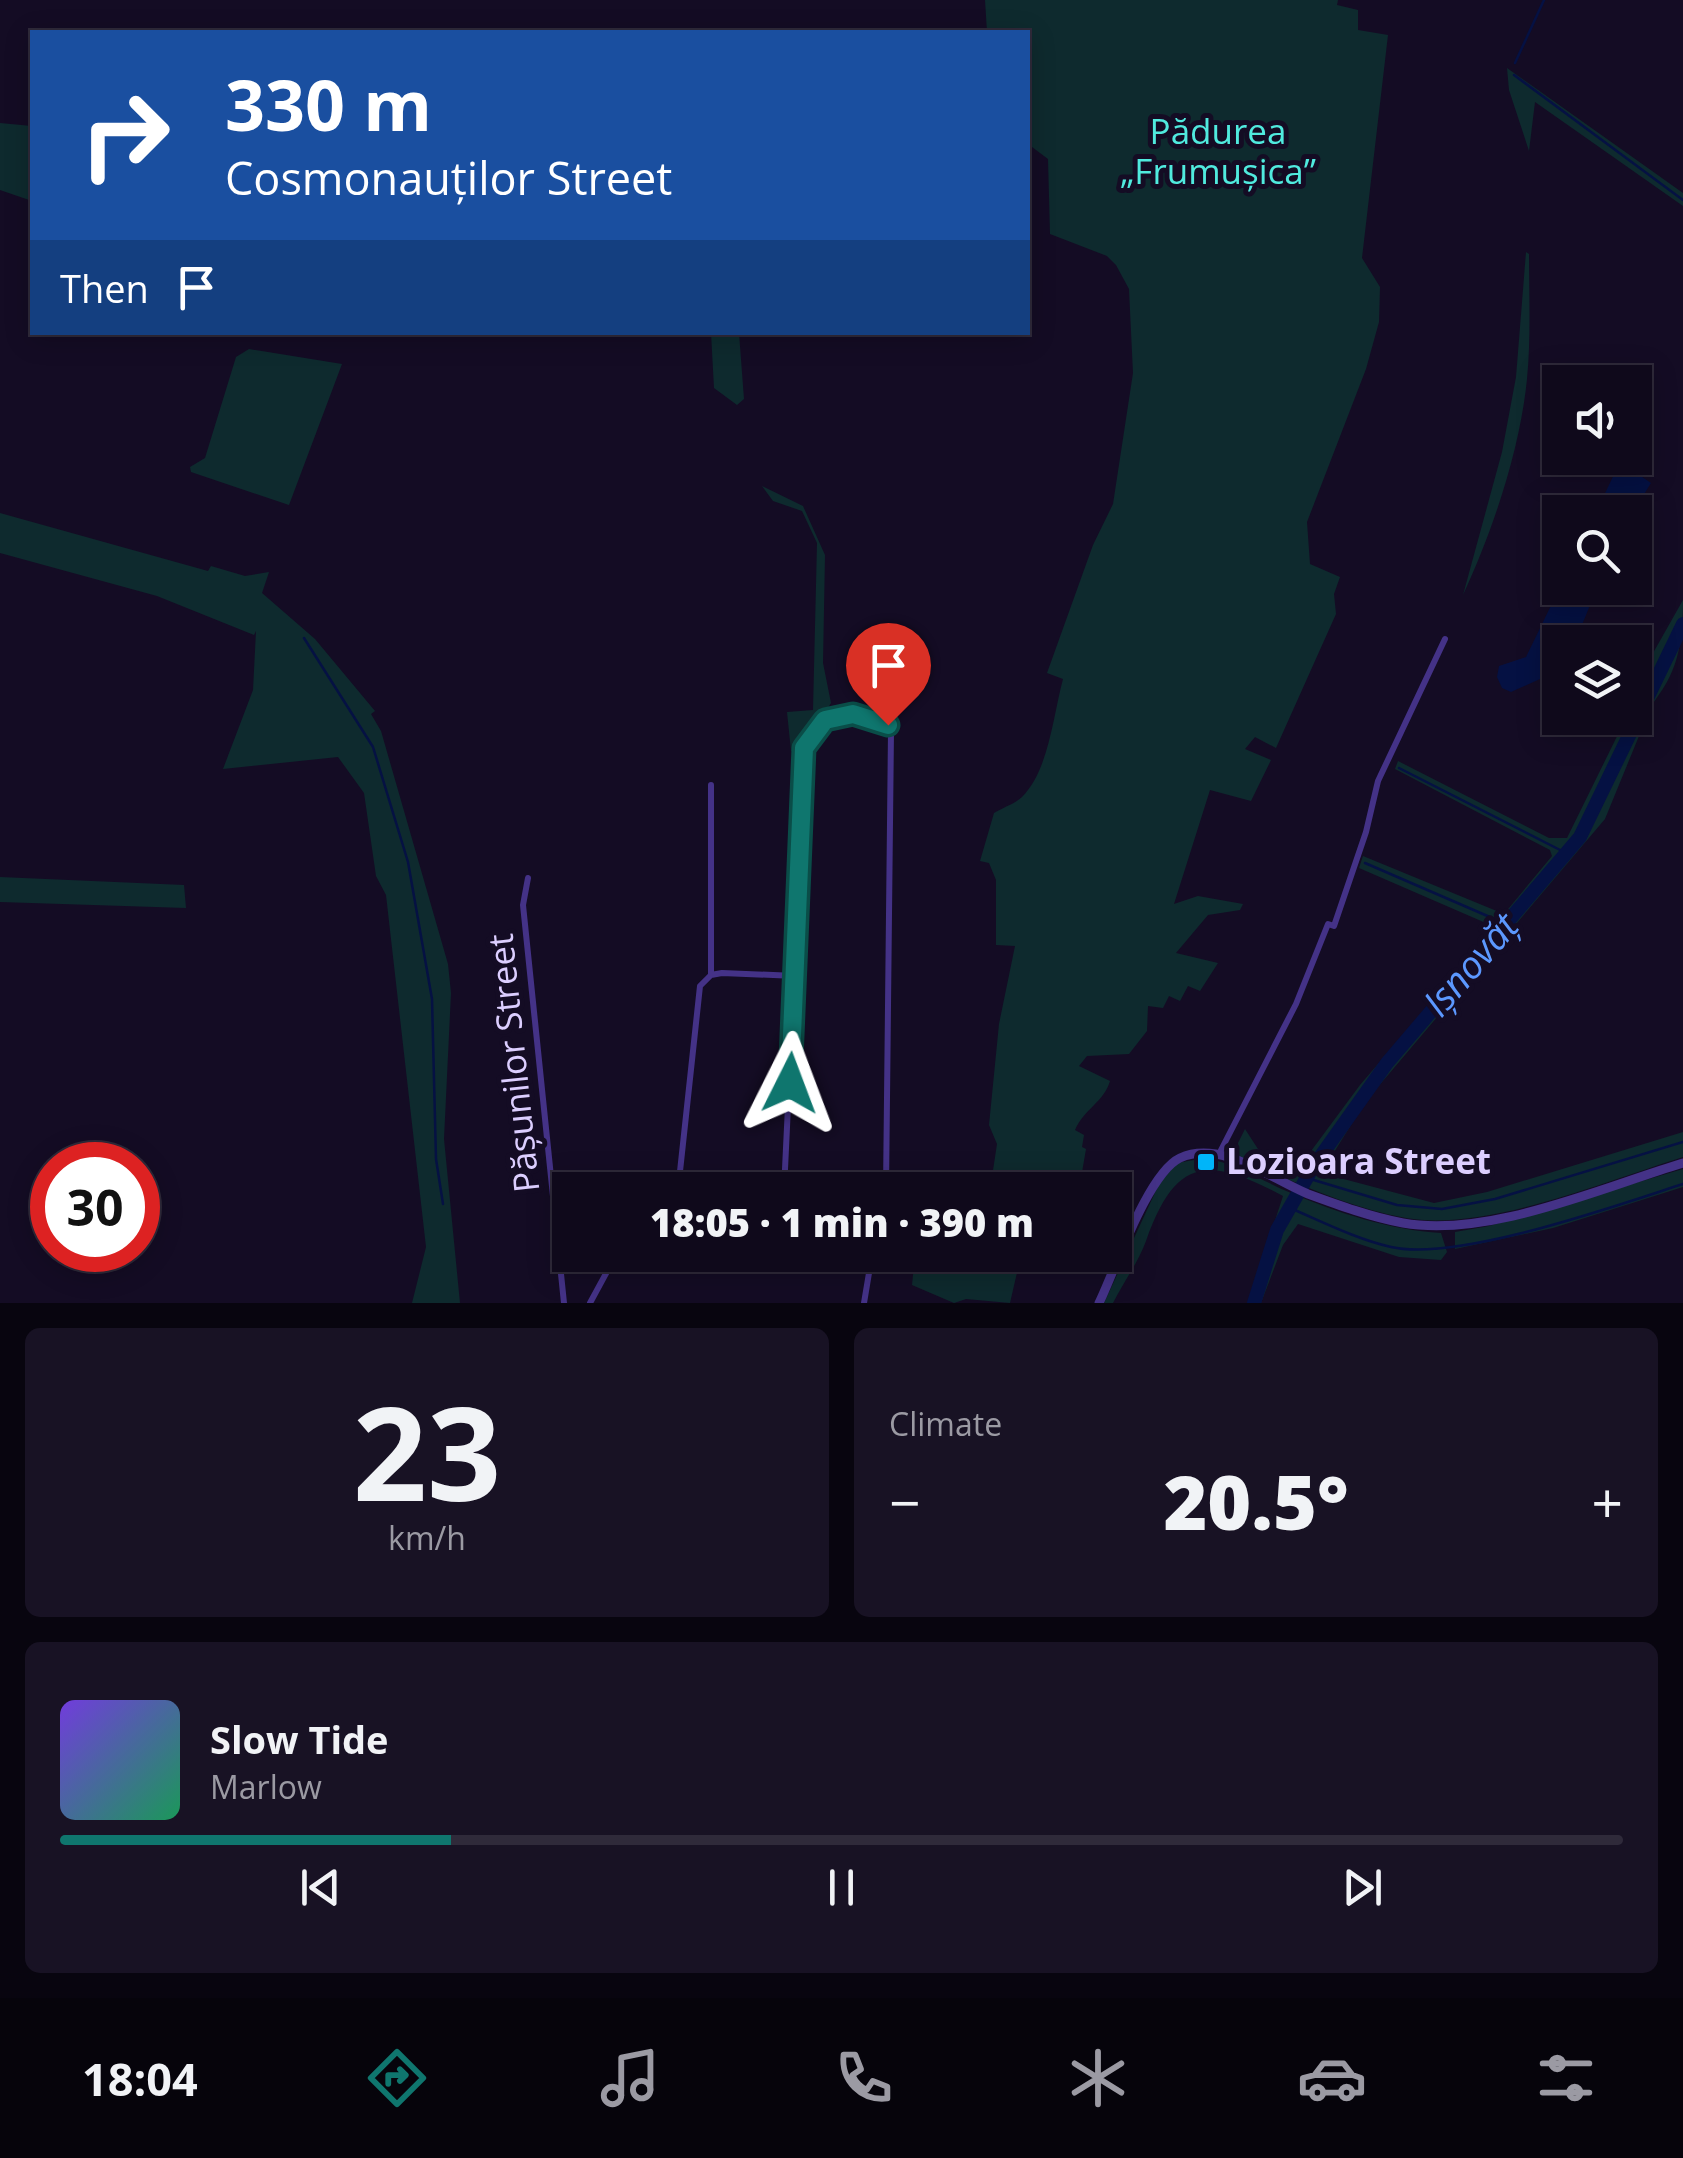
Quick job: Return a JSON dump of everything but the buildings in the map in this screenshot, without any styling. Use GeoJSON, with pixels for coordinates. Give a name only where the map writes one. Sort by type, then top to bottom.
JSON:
{"type":"FeatureCollection","features":[{"type":"Feature","properties":{"kind":"street"},"geometry":{"type":"LineString","coordinates":[[1218,1156],[1296,1004],[1328,924],[1334,926],[1366,832],[1378,780],[1444,639]]}},
{"type":"Feature","properties":{"kind":"street"},"geometry":{"type":"LineString","coordinates":[[785,1172],[804,748],[825,720],[853,714],[876,719],[890,731],[886,1172]]}},
{"type":"Feature","properties":{"kind":"street"},"geometry":{"type":"LineString","coordinates":[[680,1172],[700,986],[711,975],[711,785]]}},
{"type":"Feature","properties":{"kind":"street","name":"Pășunilor Street"},"geometry":{"type":"LineString","coordinates":[[528,878],[524,905],[526,940],[564,1303]]}},
{"type":"Feature","properties":{"kind":"street"},"geometry":{"type":"LineString","coordinates":[[711,975],[796,976]]}},
{"type":"Feature","properties":{"kind":"street"},"geometry":{"type":"LineString","coordinates":[[1099,1303],[1160,1176],[1180,1158],[1218,1156],[1308,1194],[1401,1222],[1464,1225],[1683,1163]]}},
{"type":"Feature","properties":{"kind":"street"},"geometry":{"type":"LineString","coordinates":[[590,1303],[607,1272]]}},
{"type":"Feature","properties":{"kind":"street"},"geometry":{"type":"LineString","coordinates":[[864,1303],[869,1272]]}},
{"type":"Feature","properties":{"kind":"green space","name":"Pădurea „Frumușica”"},"geometry":{"type":"Polygon","coordinates":[[[985,0],[1338,0],[1337,5],[1358,10],[1358,30],[1388,35],[1362,258],[1380,287],[1379,322],[1366,369],[1307,522],[1310,564],[1340,577],[1334,594],[1336,614],[1276,748],[1255,737],[1245,749],[1271,760],[1251,801],[1210,790],[1174,904],[1198,896],[1243,904],[1240,910],[1208,915],[1176,953],[1218,963],[1200,991],[1188,986],[1180,1001],[1169,996],[1163,1008],[1148,1006],[1147,1031],[1129,1054],[1087,1056],[1079,1066],[1110,1081],[1075,1130],[1084,1135],[1082,1172],[993,1172],[997,1144],[989,1125],[999,1024],[1015,946],[996,945],[996,880],[989,863],[980,861],[994,813],[1022,797],[1044,758],[1063,679],[1047,673],[1093,545],[1113,504],[1133,373],[1129,289],[1116,265],[1107,256],[1050,234],[1048,159],[1030,146],[1030,30],[987,30],[985,0]]]}},
{"type":"Feature","properties":{"kind":"green space"},"geometry":{"type":"Polygon","coordinates":[[[1507,68],[1683,193],[1683,206],[1535,102],[1529,151],[1509,90],[1507,68]]]}},
{"type":"Feature","properties":{"kind":"green space"},"geometry":{"type":"Polygon","coordinates":[[[0,123],[30,126],[30,200],[0,190],[0,123]]]}},
{"type":"Feature","properties":{"kind":"green space"},"geometry":{"type":"Polygon","coordinates":[[[1526,252],[1527,379],[1518,434],[1504,489],[1463,595],[1502,452],[1516,377],[1526,252]]]}},
{"type":"Feature","properties":{"kind":"green space"},"geometry":{"type":"Polygon","coordinates":[[[711,335],[739,335],[744,399],[737,405],[714,388],[711,335]]]}},
{"type":"Feature","properties":{"kind":"green space"},"geometry":{"type":"Polygon","coordinates":[[[249,349],[342,364],[289,505],[191,472],[190,467],[205,458],[236,357],[249,349]]]}},
{"type":"Feature","properties":{"kind":"green space"},"geometry":{"type":"Polygon","coordinates":[[[762,486],[803,506],[825,555],[823,663],[831,703],[799,753],[791,751],[787,712],[813,710],[817,543],[802,511],[773,501],[762,486]]]}},
{"type":"Feature","properties":{"kind":"green space"},"geometry":{"type":"Polygon","coordinates":[[[0,513],[208,571],[211,566],[245,576],[269,572],[262,593],[315,639],[375,711],[371,714],[381,731],[448,964],[451,993],[444,1139],[460,1303],[412,1303],[426,1247],[386,895],[376,876],[364,793],[338,757],[223,769],[253,690],[256,631],[254,635],[157,596],[0,553],[0,513]]]}},
{"type":"Feature","properties":{"kind":"green space"},"geometry":{"type":"Polygon","coordinates":[[[1683,600],[1677,656],[1652,705],[1652,655],[1683,600]]]}},
{"type":"Feature","properties":{"kind":"green space"},"geometry":{"type":"Polygon","coordinates":[[[1618,735],[1639,735],[1605,819],[1366,1101],[1321,1173],[1434,1203],[1487,1192],[1683,1132],[1683,1157],[1545,1202],[1472,1218],[1437,1220],[1363,1208],[1239,1158],[1238,1143],[1245,1129],[1258,1149],[1297,1170],[1360,1085],[1495,927],[1359,868],[1363,856],[1504,914],[1552,856],[1550,850],[1395,769],[1398,761],[1549,838],[1567,838],[1618,735]]]}},
{"type":"Feature","properties":{"kind":"green space"},"geometry":{"type":"Polygon","coordinates":[[[0,877],[184,885],[186,908],[0,902],[0,877]]]}},
{"type":"Feature","properties":{"kind":"green space"},"geometry":{"type":"Polygon","coordinates":[[[1205,1158],[1217,1161],[1345,1214],[1441,1233],[1447,1252],[1441,1260],[1399,1257],[1298,1224],[1283,1245],[1261,1303],[1248,1303],[1283,1196],[1234,1174],[1214,1171],[1197,1172],[1182,1179],[1169,1193],[1132,1269],[1132,1242],[1159,1184],[1177,1163],[1205,1158]]]}},
{"type":"Feature","properties":{"kind":"green space"},"geometry":{"type":"Polygon","coordinates":[[[1683,1169],[1683,1187],[1553,1228],[1455,1249],[1455,1232],[1489,1226],[1683,1169]]]}},
{"type":"Feature","properties":{"kind":"green space"},"geometry":{"type":"Polygon","coordinates":[[[913,1272],[1017,1272],[1010,1303],[966,1299],[954,1303],[912,1285],[913,1272]]]}},
{"type":"Feature","properties":{"kind":"green space"},"geometry":{"type":"Polygon","coordinates":[[[1118,1272],[1130,1272],[1113,1303],[1104,1303],[1118,1272]]]}},
{"type":"Feature","properties":{"kind":"shaded area"},"geometry":{"type":"Polygon","coordinates":[[[1614,475],[1639,475],[1651,483],[1644,495],[1604,495],[1614,475]]]}},
{"type":"Feature","properties":{"kind":"shaded area"},"geometry":{"type":"Polygon","coordinates":[[[1551,605],[1590,605],[1582,625],[1542,625],[1542,678],[1511,692],[1502,688],[1497,677],[1499,666],[1526,657],[1551,605]]]}},
{"type":"Feature","properties":{"kind":"waterway"},"geometry":{"type":"LineString","coordinates":[[1515,63],[1544,0]]}},
{"type":"Feature","properties":{"kind":"waterway"},"geometry":{"type":"LineString","coordinates":[[1514,75],[1683,200]]}},
{"type":"Feature","properties":{"kind":"waterway","name":"Ișnovăț"},"geometry":{"type":"LineString","coordinates":[[1254,1303],[1277,1230],[1313,1167],[1387,1063],[1580,837],[1683,624]]}},
{"type":"Feature","properties":{"kind":"waterway"},"geometry":{"type":"LineString","coordinates":[[304,638],[373,747],[408,862],[432,999],[436,1159],[443,1204]]}},
{"type":"Feature","properties":{"kind":"waterway"},"geometry":{"type":"LineString","coordinates":[[1399,768],[1566,853]]}},
{"type":"Feature","properties":{"kind":"waterway"},"geometry":{"type":"LineString","coordinates":[[1365,863],[1506,924]]}},
{"type":"Feature","properties":{"kind":"waterway"},"geometry":{"type":"LineString","coordinates":[[1307,1178],[1397,1205],[1442,1209],[1495,1199],[1683,1142]]}},
{"type":"Feature","properties":{"kind":"waterway"},"geometry":{"type":"LineString","coordinates":[[1290,1208],[1365,1240],[1420,1250],[1455,1247],[1536,1229],[1683,1184]]}},
{"type":"Feature","properties":{"kind":"place","name":"Lozioara Street"},"geometry":{"type":"Point","coordinates":[1206,1162]}},
{"type":"Feature","properties":{"kind":"route"},"geometry":{"type":"LineString","coordinates":[[790,1083],[804,748],[825,720],[853,714],[888,725]]}}]}
